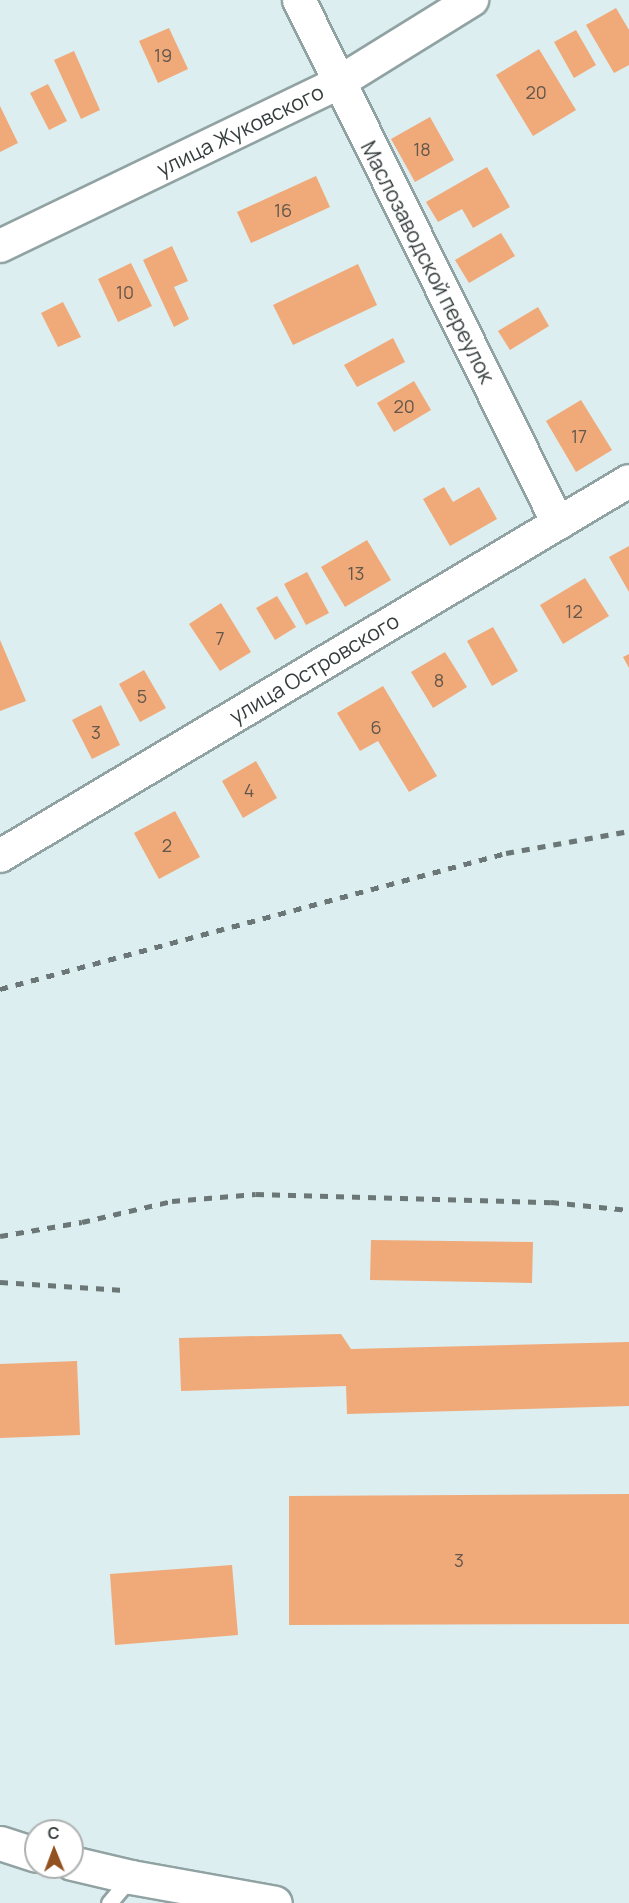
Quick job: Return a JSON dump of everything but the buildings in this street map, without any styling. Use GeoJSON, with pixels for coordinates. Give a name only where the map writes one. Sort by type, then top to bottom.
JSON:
{"type":"FeatureCollection","features":[{"type":"Feature","properties":{"kind":"main road"},"geometry":{"type":"LineString","coordinates":[[0,1843],[24,1851]]}},
{"type":"Feature","properties":{"kind":"main road"},"geometry":{"type":"LineString","coordinates":[[84,1866],[131,1877],[275,1903]]}},
{"type":"Feature","properties":{"kind":"street","name":"Маслозаводской переулок"},"geometry":{"type":"LineString","coordinates":[[299,0],[338,83],[558,523]]}},
{"type":"Feature","properties":{"kind":"street","name":"улица Жуковского"},"geometry":{"type":"LineString","coordinates":[[0,246],[338,83],[472,0]]}},
{"type":"Feature","properties":{"kind":"street","name":"улица Островского"},"geometry":{"type":"LineString","coordinates":[[0,856],[629,481]]}},
{"type":"Feature","properties":{"kind":"lane"},"geometry":{"type":"LineString","coordinates":[[109,1903],[131,1877]]}},
{"type":"Feature","properties":{"kind":"railway"},"geometry":{"type":"LineString","coordinates":[[0,989],[506,853],[629,831]]}},
{"type":"Feature","properties":{"kind":"railway"},"geometry":{"type":"LineString","coordinates":[[0,1236],[82,1222],[172,1201],[256,1194],[551,1202],[629,1210]]}},
{"type":"Feature","properties":{"kind":"railway"},"geometry":{"type":"LineString","coordinates":[[0,1282],[124,1290]]}}]}
